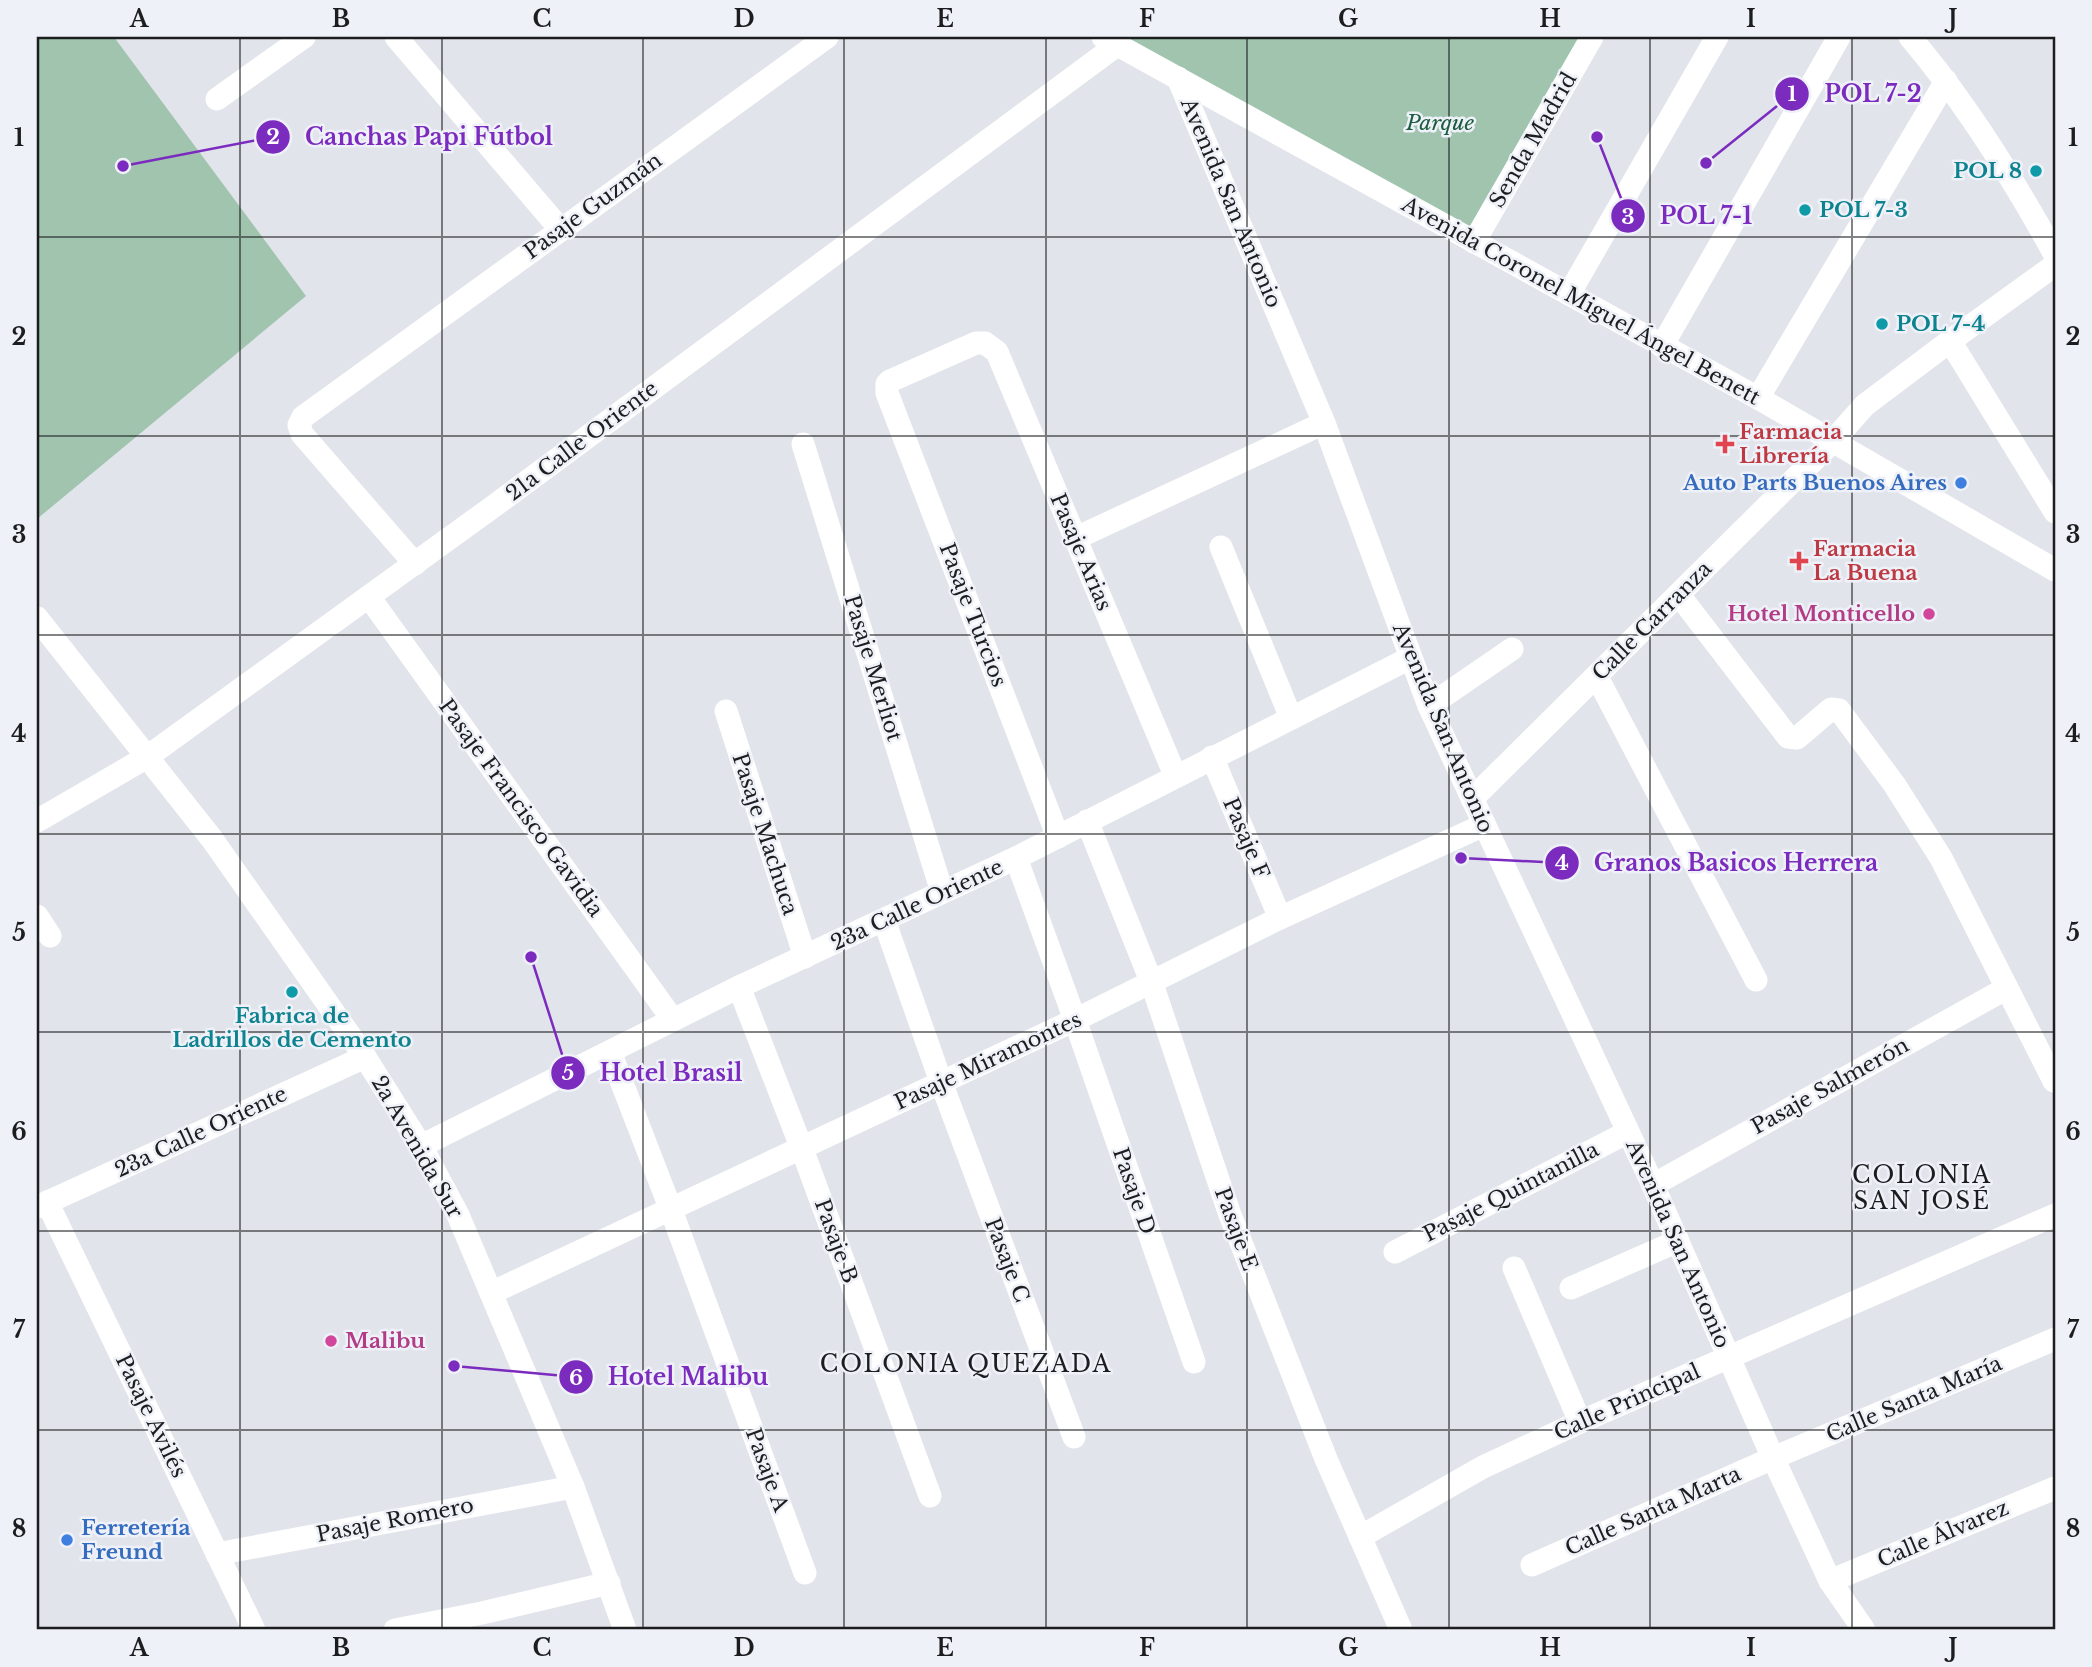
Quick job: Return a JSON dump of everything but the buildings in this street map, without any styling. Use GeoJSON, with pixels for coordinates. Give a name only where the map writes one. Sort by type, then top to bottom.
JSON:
{"type":"FeatureCollection","features":[{"type":"Feature","properties":{"kind":"street"},"geometry":{"type":"LineString","coordinates":[[217,99],[304,37]]}},
{"type":"Feature","properties":{"kind":"street"},"geometry":{"type":"LineString","coordinates":[[396,37],[561,230]]}},
{"type":"Feature","properties":{"kind":"street","name":"Pasaje Guzmán"},"geometry":{"type":"LineString","coordinates":[[415,564],[302,434],[299,425],[303,417],[827,37]]}},
{"type":"Feature","properties":{"kind":"street","name":"Senda Madrid"},"geometry":{"type":"LineString","coordinates":[[1474,242],[1592,37]]}},
{"type":"Feature","properties":{"kind":"street"},"geometry":{"type":"LineString","coordinates":[[1569,294],[1717,37]]}},
{"type":"Feature","properties":{"kind":"street"},"geometry":{"type":"LineString","coordinates":[[1662,346],[1839,37]]}},
{"type":"Feature","properties":{"kind":"street"},"geometry":{"type":"LineString","coordinates":[[1910,37],[1978,125],[2021,192],[2055,255]]}},
{"type":"Feature","properties":{"kind":"street","name":"Avenida Coronel Miguel Ángel Benett"},"geometry":{"type":"LineString","coordinates":[[1110,41],[1758,398],[2055,570]]}},
{"type":"Feature","properties":{"kind":"street","name":"21a Calle Oriente"},"geometry":{"type":"LineString","coordinates":[[37,821],[147,757],[415,564],[1110,41]]}},
{"type":"Feature","properties":{"kind":"street","name":"Avenida San Antonio"},"geometry":{"type":"LineString","coordinates":[[1178,78],[1324,423],[1429,706],[1653,1185],[1830,1581],[1864,1630]]}},
{"type":"Feature","properties":{"kind":"street"},"geometry":{"type":"LineString","coordinates":[[1758,398],[1946,82]]}},
{"type":"Feature","properties":{"kind":"street","name":"Calle Carranza"},"geometry":{"type":"LineString","coordinates":[[1472,799],[1832,442],[1865,405],[2055,265]]}},
{"type":"Feature","properties":{"kind":"street"},"geometry":{"type":"LineString","coordinates":[[1950,341],[2055,512]]}},
{"type":"Feature","properties":{"kind":"street","name":"Pasaje Turcios"},"geometry":{"type":"LineString","coordinates":[[975,343],[890,381],[887,384],[887,393],[1058,837]]}},
{"type":"Feature","properties":{"kind":"street","name":"Pasaje Arias"},"geometry":{"type":"LineString","coordinates":[[975,343],[985,343],[997,352],[1175,775]]}},
{"type":"Feature","properties":{"kind":"street"},"geometry":{"type":"LineString","coordinates":[[1074,539],[1324,423]]}},
{"type":"Feature","properties":{"kind":"street","name":"Pasaje Merliot"},"geometry":{"type":"LineString","coordinates":[[803,444],[942,892]]}},
{"type":"Feature","properties":{"kind":"street"},"geometry":{"type":"LineString","coordinates":[[1221,547],[1291,718]]}},
{"type":"Feature","properties":{"kind":"street"},"geometry":{"type":"LineString","coordinates":[[1679,595],[1788,737],[1797,738],[1831,709],[1839,710],[1894,784],[1941,858],[2054,1081]]}},
{"type":"Feature","properties":{"kind":"street","name":"Pasaje Francisco Gavidia"},"geometry":{"type":"LineString","coordinates":[[369,597],[673,1020]]}},
{"type":"Feature","properties":{"kind":"street","name":"2a Avenida Sur"},"geometry":{"type":"LineString","coordinates":[[37,618],[212,839],[365,1057],[421,1146],[458,1215],[573,1487],[625,1630]]}},
{"type":"Feature","properties":{"kind":"street"},"geometry":{"type":"LineString","coordinates":[[1429,706],[1512,649]]}},
{"type":"Feature","properties":{"kind":"street","name":"23a Calle Oriente"},"geometry":{"type":"LineString","coordinates":[[421,1146],[738,987],[1016,858],[1410,658]]}},
{"type":"Feature","properties":{"kind":"street"},"geometry":{"type":"LineString","coordinates":[[1597,677],[1756,980]]}},
{"type":"Feature","properties":{"kind":"street","name":"Pasaje Machuca"},"geometry":{"type":"LineString","coordinates":[[726,711],[805,957]]}},
{"type":"Feature","properties":{"kind":"street","name":"Pasaje F"},"geometry":{"type":"LineString","coordinates":[[1212,757],[1280,918]]}},
{"type":"Feature","properties":{"kind":"street","name":"Pasaje E"},"geometry":{"type":"LineString","coordinates":[[1087,821],[1152,981],[1229,1212],[1326,1459],[1401,1630]]}},
{"type":"Feature","properties":{"kind":"street","name":"Pasaje Miramontes"},"geometry":{"type":"LineString","coordinates":[[491,1293],[1075,1020],[1280,918],[1484,825]]}},
{"type":"Feature","properties":{"kind":"street","name":"Pasaje D"},"geometry":{"type":"LineString","coordinates":[[1016,858],[1194,1362]]}},
{"type":"Feature","properties":{"kind":"street"},"geometry":{"type":"LineString","coordinates":[[37,916],[50,936]]}},
{"type":"Feature","properties":{"kind":"street","name":"Pasaje C"},"geometry":{"type":"LineString","coordinates":[[884,920],[941,1083],[1074,1437]]}},
{"type":"Feature","properties":{"kind":"street","name":"Pasaje B"},"geometry":{"type":"LineString","coordinates":[[738,987],[802,1149],[930,1496]]}},
{"type":"Feature","properties":{"kind":"street","name":"Pasaje Salmerón"},"geometry":{"type":"LineString","coordinates":[[1653,1185],[2007,988]]}},
{"type":"Feature","properties":{"kind":"street","name":"Pasaje A"},"geometry":{"type":"LineString","coordinates":[[610,1052],[805,1573]]}},
{"type":"Feature","properties":{"kind":"street","name":"23a Calle Oriente"},"geometry":{"type":"LineString","coordinates":[[42,1205],[365,1057]]}},
{"type":"Feature","properties":{"kind":"street","name":"Pasaje Quintanilla"},"geometry":{"type":"LineString","coordinates":[[1395,1252],[1628,1132]]}},
{"type":"Feature","properties":{"kind":"street","name":"Pasaje Avilés"},"geometry":{"type":"LineString","coordinates":[[42,1205],[254,1630]]}},
{"type":"Feature","properties":{"kind":"street","name":"Calle Principal"},"geometry":{"type":"LineString","coordinates":[[1360,1537],[1483,1467],[1580,1422],[2055,1215]]}},
{"type":"Feature","properties":{"kind":"street"},"geometry":{"type":"LineString","coordinates":[[1572,1288],[1678,1241]]}},
{"type":"Feature","properties":{"kind":"street"},"geometry":{"type":"LineString","coordinates":[[1514,1268],[1580,1422]]}},
{"type":"Feature","properties":{"kind":"street","name":"Calle Santa María"},"geometry":{"type":"LineString","coordinates":[[1773,1458],[2055,1339]]}},
{"type":"Feature","properties":{"kind":"street","name":"Calle Santa Marta"},"geometry":{"type":"LineString","coordinates":[[1532,1564],[1773,1458]]}},
{"type":"Feature","properties":{"kind":"street","name":"Pasaje Romero"},"geometry":{"type":"LineString","coordinates":[[217,1554],[573,1487]]}},
{"type":"Feature","properties":{"kind":"street","name":"Calle Álvarez"},"geometry":{"type":"LineString","coordinates":[[1830,1581],[2055,1488]]}},
{"type":"Feature","properties":{"kind":"street"},"geometry":{"type":"LineString","coordinates":[[395,1630],[482,1613],[608,1583]]}},
{"type":"Feature","properties":{"kind":"green space"},"geometry":{"type":"Polygon","coordinates":[[[37,37],[114,37],[306,296],[37,519],[37,37]]]}},
{"type":"Feature","properties":{"kind":"green space","name":"Parque"},"geometry":{"type":"Polygon","coordinates":[[[1107,37],[1592,37],[1474,242],[1107,37]]]}},
{"type":"Feature","properties":{"kind":"place","name":"POL 7-1"},"geometry":{"type":"Point","coordinates":[1597,137]}},
{"type":"Feature","properties":{"kind":"place","name":"POL 7-2"},"geometry":{"type":"Point","coordinates":[1706,163]}},
{"type":"Feature","properties":{"kind":"place","name":"Canchas Papi Fútbol"},"geometry":{"type":"Point","coordinates":[123,166]}},
{"type":"Feature","properties":{"kind":"place","name":"POL 8"},"geometry":{"type":"Point","coordinates":[2036,171]}},
{"type":"Feature","properties":{"kind":"place","name":"POL 7-3"},"geometry":{"type":"Point","coordinates":[1805,210]}},
{"type":"Feature","properties":{"kind":"place","name":"POL 7-4"},"geometry":{"type":"Point","coordinates":[1882,324]}},
{"type":"Feature","properties":{"kind":"place","name":"Farmacia Librería"},"geometry":{"type":"Point","coordinates":[1725,444]}},
{"type":"Feature","properties":{"kind":"place","name":"Auto Parts Buenos Aires"},"geometry":{"type":"Point","coordinates":[1961,483]}},
{"type":"Feature","properties":{"kind":"place","name":"Farmacia La Buena"},"geometry":{"type":"Point","coordinates":[1799,561]}},
{"type":"Feature","properties":{"kind":"place","name":"Hotel Monticello"},"geometry":{"type":"Point","coordinates":[1929,614]}},
{"type":"Feature","properties":{"kind":"place","name":"Granos Basicos Herrera"},"geometry":{"type":"Point","coordinates":[1461,858]}},
{"type":"Feature","properties":{"kind":"place","name":"Hotel Brasil"},"geometry":{"type":"Point","coordinates":[531,957]}},
{"type":"Feature","properties":{"kind":"place","name":"Fabrica de Ladrillos de Cemento"},"geometry":{"type":"Point","coordinates":[292,992]}},
{"type":"Feature","properties":{"kind":"place","name":"Malibu"},"geometry":{"type":"Point","coordinates":[331,1341]}},
{"type":"Feature","properties":{"kind":"place","name":"Hotel Malibu"},"geometry":{"type":"Point","coordinates":[454,1366]}},
{"type":"Feature","properties":{"kind":"place","name":"Ferretería Freund"},"geometry":{"type":"Point","coordinates":[67,1540]}},
{"type":"Feature","properties":{"kind":"district","name":"COLONIA SAN JOSÉ"},"geometry":{"type":"Point","coordinates":[1922,1188]}},
{"type":"Feature","properties":{"kind":"district","name":"COLONIA QUEZADA"},"geometry":{"type":"Point","coordinates":[966,1364]}}]}
